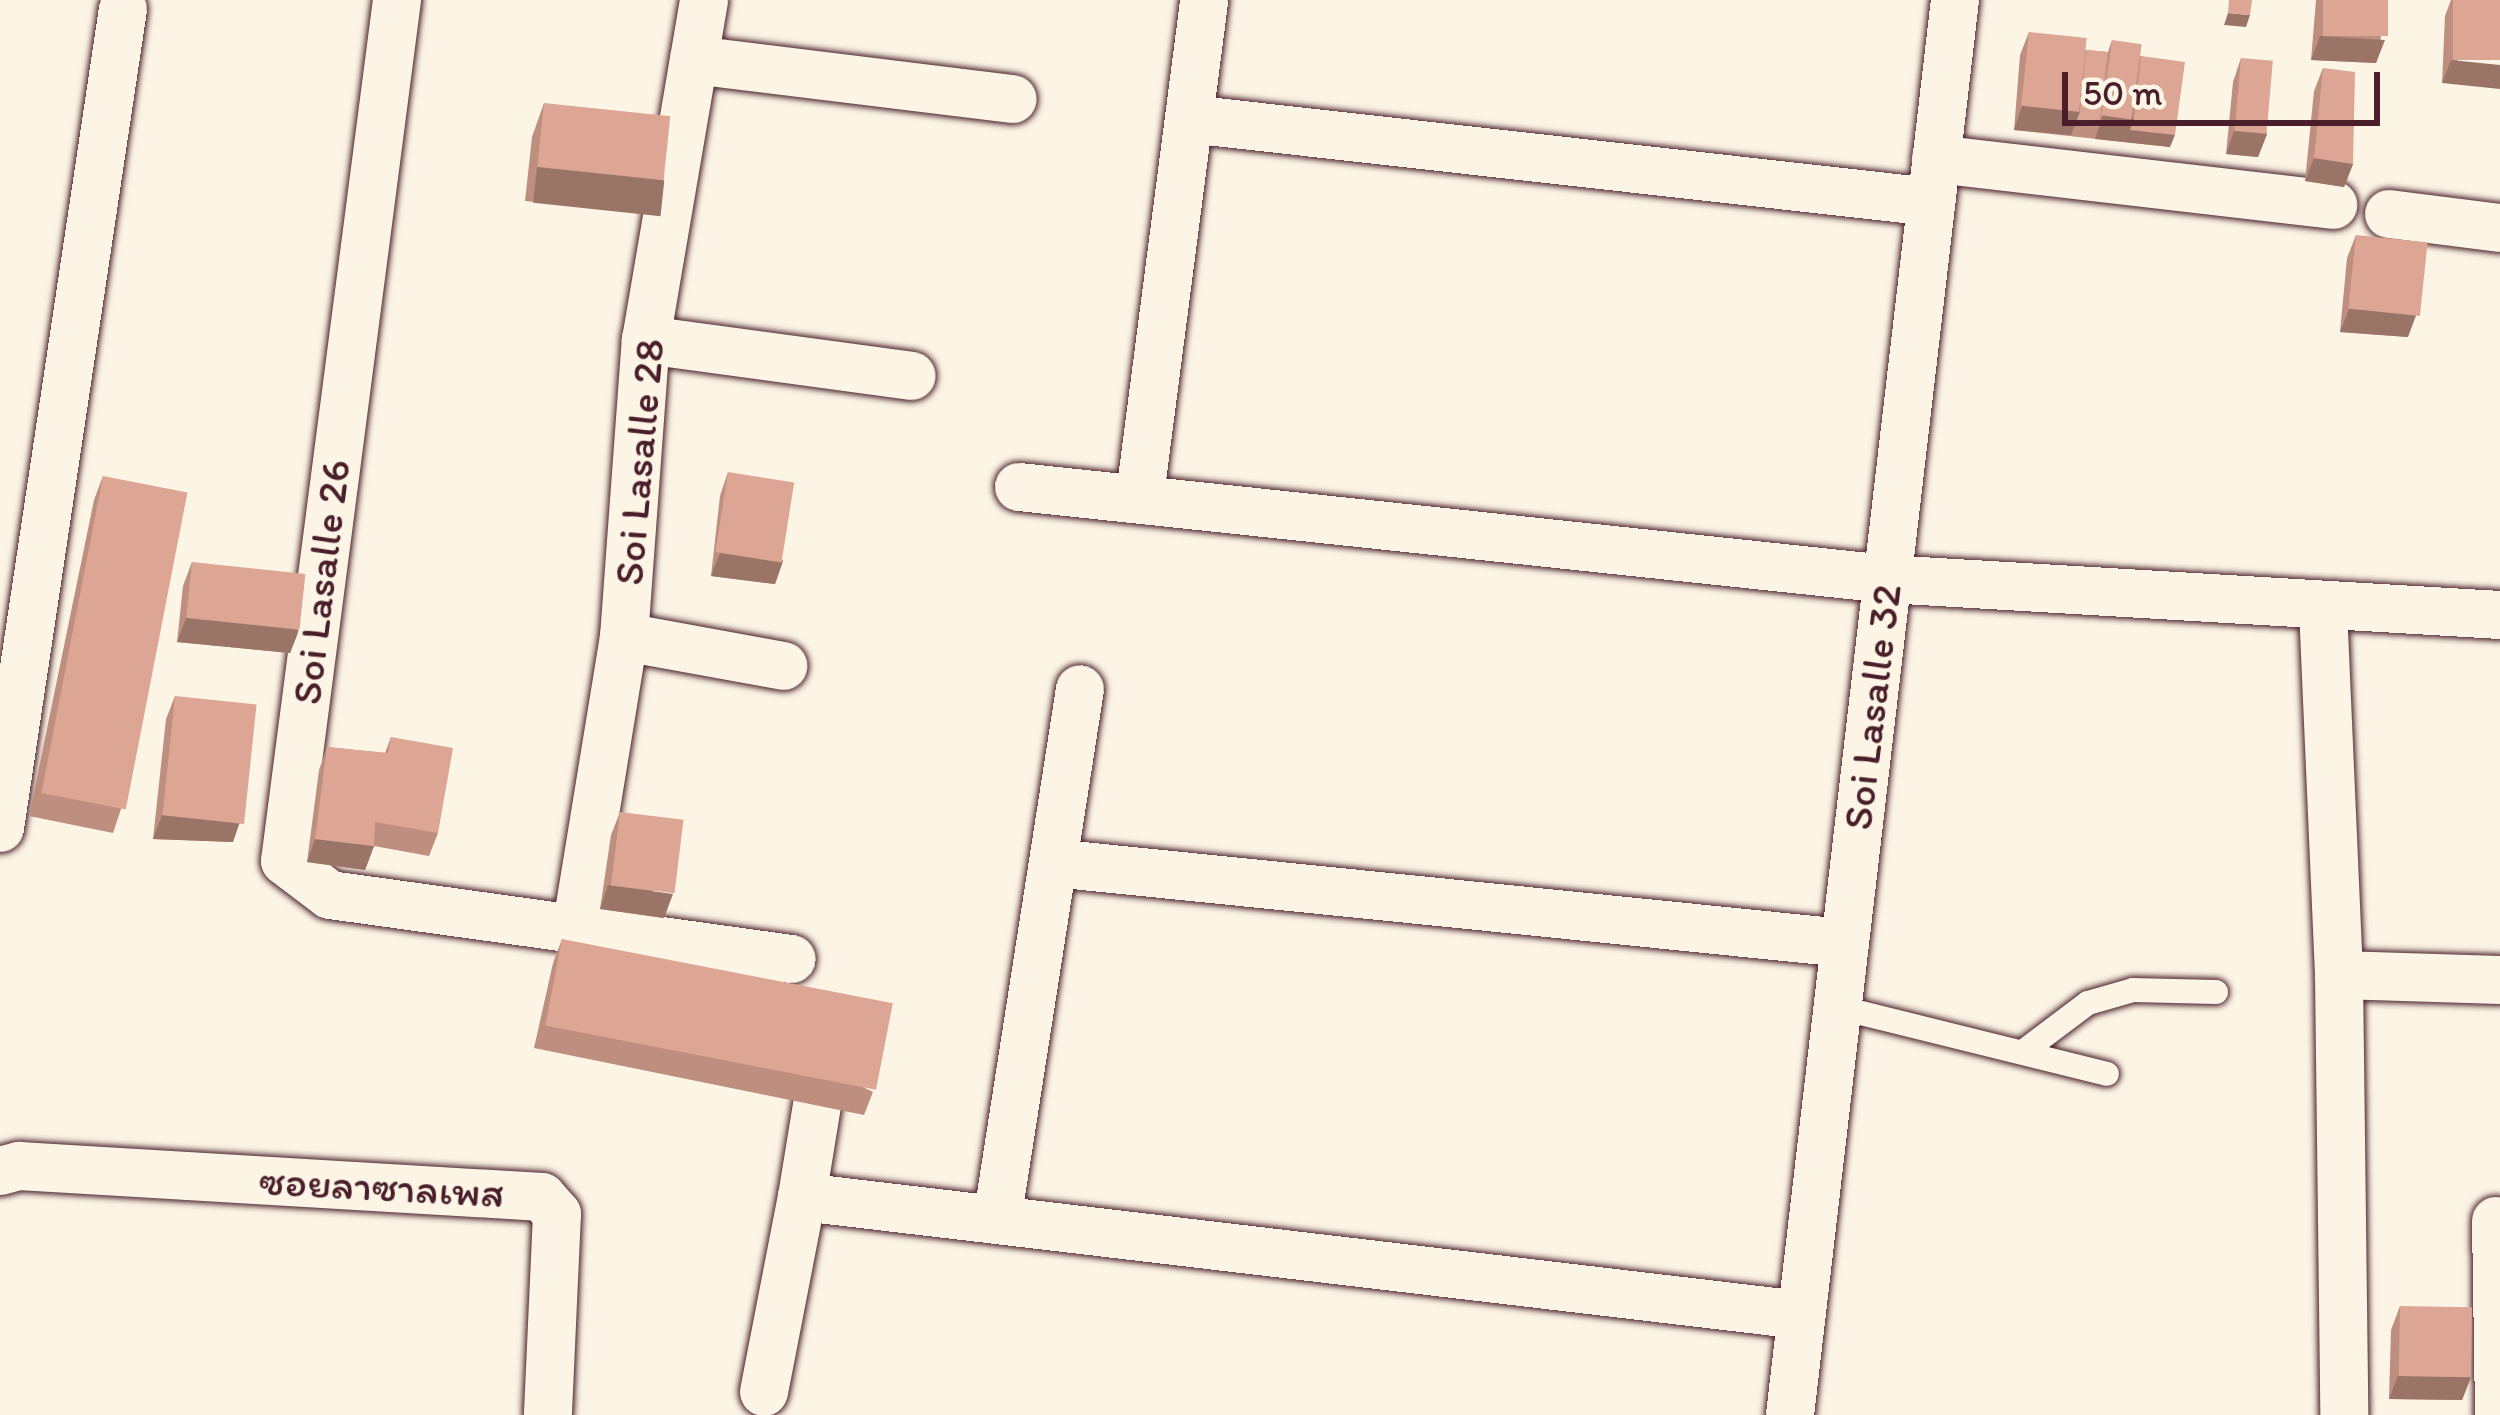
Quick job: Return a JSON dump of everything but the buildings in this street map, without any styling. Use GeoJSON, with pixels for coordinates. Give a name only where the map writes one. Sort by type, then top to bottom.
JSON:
{"type":"FeatureCollection","features":[{"type":"Feature","properties":{"kind":"street","name":"Soi Lasalle 26"},"geometry":{"type":"LineString","coordinates":[[397,0],[285,861],[330,895],[577,924]]}},
{"type":"Feature","properties":{"kind":"street","name":"Soi Lasalle 28"},"geometry":{"type":"LineString","coordinates":[[577,924],[625,637],[646,340],[704,0]]}},
{"type":"Feature","properties":{"kind":"street"},"geometry":{"type":"LineString","coordinates":[[1140,496],[1204,0]]}},
{"type":"Feature","properties":{"kind":"street","name":"Soi Lasalle 32"},"geometry":{"type":"LineString","coordinates":[[1790,1415],[1955,0]]}},
{"type":"Feature","properties":{"kind":"street"},"geometry":{"type":"LineString","coordinates":[[0,828],[123,9]]}},
{"type":"Feature","properties":{"kind":"street"},"geometry":{"type":"LineString","coordinates":[[694,60],[1013,99]]}},
{"type":"Feature","properties":{"kind":"street"},"geometry":{"type":"LineString","coordinates":[[1189,119],[1933,180],[2333,205]]}},
{"type":"Feature","properties":{"kind":"street"},"geometry":{"type":"LineString","coordinates":[[2389,214],[2500,228]]}},
{"type":"Feature","properties":{"kind":"street"},"geometry":{"type":"LineString","coordinates":[[646,340],[911,376]]}},
{"type":"Feature","properties":{"kind":"street"},"geometry":{"type":"LineString","coordinates":[[1019,487],[1140,496],[1887,579],[2500,615]]}},
{"type":"Feature","properties":{"kind":"street"},"geometry":{"type":"LineString","coordinates":[[2323,608],[2339,975],[2344,1415]]}},
{"type":"Feature","properties":{"kind":"street"},"geometry":{"type":"LineString","coordinates":[[625,637],[783,665]]}},
{"type":"Feature","properties":{"kind":"street"},"geometry":{"type":"LineString","coordinates":[[998,1214],[1079,689]]}},
{"type":"Feature","properties":{"kind":"street"},"geometry":{"type":"LineString","coordinates":[[1053,863],[1844,943]]}},
{"type":"Feature","properties":{"kind":"street"},"geometry":{"type":"LineString","coordinates":[[577,924],[792,959]]}},
{"type":"Feature","properties":{"kind":"street"},"geometry":{"type":"LineString","coordinates":[[2339,975],[2500,980]]}},
{"type":"Feature","properties":{"kind":"street"},"geometry":{"type":"LineString","coordinates":[[764,1392],[817,1105]]}},
{"type":"Feature","properties":{"kind":"street","name":"ซอยลาซาลเพส"},"geometry":{"type":"LineString","coordinates":[[0,1172],[20,1166],[542,1197],[557,1214],[548,1415]]}},
{"type":"Feature","properties":{"kind":"street"},"geometry":{"type":"LineString","coordinates":[[802,1197],[998,1214],[1801,1316]]}},
{"type":"Feature","properties":{"kind":"street"},"geometry":{"type":"LineString","coordinates":[[2496,1221],[2499,1415]]}},
{"type":"Feature","properties":{"kind":"lane"},"geometry":{"type":"LineString","coordinates":[[2024,1051],[2058,1021],[2111,996],[2216,992]]}},
{"type":"Feature","properties":{"kind":"lane"},"geometry":{"type":"LineString","coordinates":[[1837,1007],[2107,1074]]}}]}
